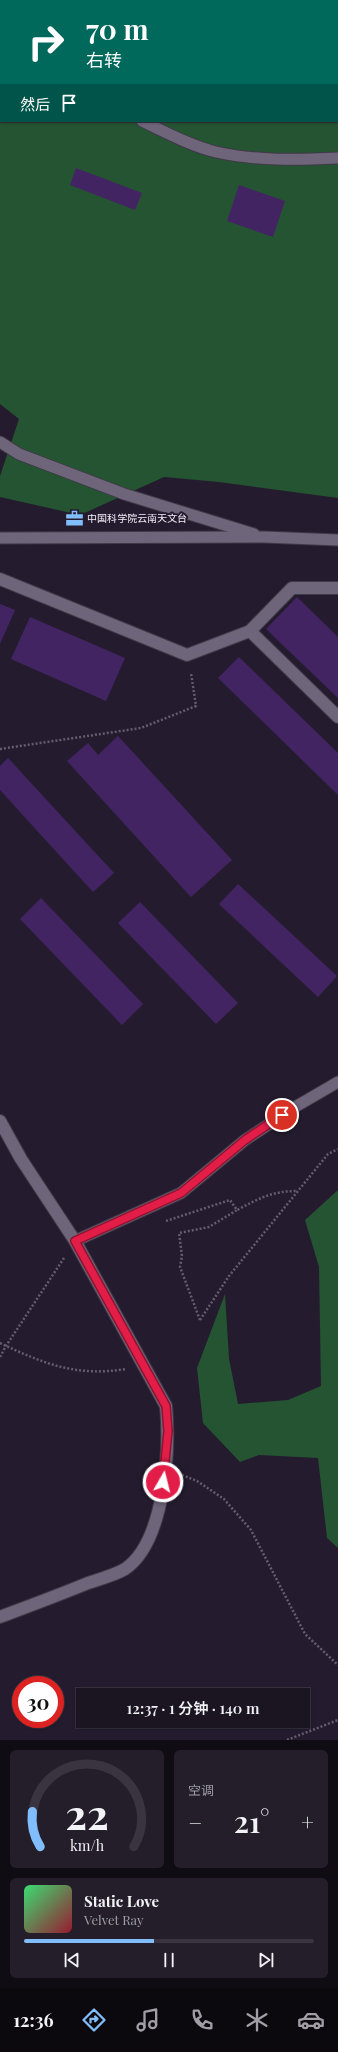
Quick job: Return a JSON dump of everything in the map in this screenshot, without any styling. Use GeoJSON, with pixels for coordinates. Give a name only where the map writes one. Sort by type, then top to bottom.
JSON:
{"type":"FeatureCollection","features":[{"type":"Feature","properties":{"kind":"street"},"geometry":{"type":"LineString","coordinates":[[0,579],[187,654],[250,631],[292,588],[338,588]]}},
{"type":"Feature","properties":{"kind":"street"},"geometry":{"type":"LineString","coordinates":[[250,631],[338,717]]}},
{"type":"Feature","properties":{"kind":"street"},"geometry":{"type":"LineString","coordinates":[[0,1121],[21,1159],[75,1241],[166,1406],[168,1431],[165,1468],[156,1525],[143,1551],[125,1569],[0,1617]]}},
{"type":"Feature","properties":{"kind":"lane"},"geometry":{"type":"LineString","coordinates":[[144,122],[166,133],[215,152],[275,160],[338,158]]}},
{"type":"Feature","properties":{"kind":"lane"},"geometry":{"type":"LineString","coordinates":[[0,442],[19,454],[124,494],[264,537]]}},
{"type":"Feature","properties":{"kind":"lane"},"geometry":{"type":"LineString","coordinates":[[0,538],[264,537],[338,540]]}},
{"type":"Feature","properties":{"kind":"lane"},"geometry":{"type":"LineString","coordinates":[[75,1241],[181,1193],[245,1140],[295,1107],[338,1082]]}},
{"type":"Feature","properties":{"kind":"path"},"geometry":{"type":"LineString","coordinates":[[0,749],[140,728],[196,706],[187,654]]}},
{"type":"Feature","properties":{"kind":"path"},"geometry":{"type":"LineString","coordinates":[[298,1191],[281,1191],[261,1197],[209,1227],[179,1234],[182,1256],[180,1267],[200,1320],[229,1276],[298,1191],[328,1154],[338,1149]]}},
{"type":"Feature","properties":{"kind":"path"},"geometry":{"type":"LineString","coordinates":[[138,1212],[163,1221],[172,1220],[230,1200],[237,1210]]}},
{"type":"Feature","properties":{"kind":"path"},"geometry":{"type":"LineString","coordinates":[[0,1357],[75,1241]]}},
{"type":"Feature","properties":{"kind":"path"},"geometry":{"type":"LineString","coordinates":[[0,1343],[56,1367],[103,1373],[143,1366]]}},
{"type":"Feature","properties":{"kind":"path"},"geometry":{"type":"LineString","coordinates":[[165,1468],[197,1481],[224,1499],[251,1530],[305,1634],[338,1664]]}},
{"type":"Feature","properties":{"kind":"path"},"geometry":{"type":"LineString","coordinates":[[287,1740],[338,1720]]}},
{"type":"Feature","properties":{"kind":"green space"},"geometry":{"type":"Polygon","coordinates":[[[0,122],[338,122],[338,498],[219,482],[164,477],[80,515],[0,497],[0,476],[19,419],[0,404],[0,122]]]}},
{"type":"Feature","properties":{"kind":"green space"},"geometry":{"type":"Polygon","coordinates":[[[338,1190],[338,1548],[327,1538],[318,1458],[259,1455],[240,1462],[203,1423],[197,1368],[225,1294],[229,1359],[238,1404],[288,1400],[321,1386],[319,1267],[305,1220],[338,1190]]]}},
{"type":"Feature","properties":{"kind":"building"},"geometry":{"type":"Polygon","coordinates":[[[76,168],[142,193],[135,210],[70,185],[76,168]]]}},
{"type":"Feature","properties":{"kind":"building"},"geometry":{"type":"Polygon","coordinates":[[[239,185],[285,201],[273,237],[227,221],[239,185]]]}},
{"type":"Feature","properties":{"kind":"building"},"geometry":{"type":"Polygon","coordinates":[[[297,597],[338,637],[338,698],[266,629],[297,597]]]}},
{"type":"Feature","properties":{"kind":"building"},"geometry":{"type":"Polygon","coordinates":[[[0,604],[15,610],[0,644],[0,604]]]}},
{"type":"Feature","properties":{"kind":"building"},"geometry":{"type":"Polygon","coordinates":[[[30,617],[125,658],[106,701],[11,659],[30,617]]]}},
{"type":"Feature","properties":{"kind":"building"},"geometry":{"type":"Polygon","coordinates":[[[239,657],[338,753],[338,795],[218,678],[239,657]]]}},
{"type":"Feature","properties":{"kind":"building"},"geometry":{"type":"Polygon","coordinates":[[[118,736],[232,860],[191,897],[67,761],[88,743],[98,755],[118,736]]]}},
{"type":"Feature","properties":{"kind":"building"},"geometry":{"type":"Polygon","coordinates":[[[8,758],[114,873],[93,892],[0,790],[0,766],[8,758]]]}},
{"type":"Feature","properties":{"kind":"building"},"geometry":{"type":"Polygon","coordinates":[[[238,884],[337,976],[318,997],[219,904],[238,884]]]}},
{"type":"Feature","properties":{"kind":"building"},"geometry":{"type":"Polygon","coordinates":[[[41,898],[143,1004],[122,1025],[20,919],[41,898]]]}},
{"type":"Feature","properties":{"kind":"building"},"geometry":{"type":"Polygon","coordinates":[[[140,902],[238,1003],[216,1024],[118,923],[140,902]]]}},
{"type":"Feature","properties":{"kind":"place","name":"中国科学院云南天文台"},"geometry":{"type":"Point","coordinates":[74,518]}},
{"type":"Feature","properties":{"kind":"route"},"geometry":{"type":"LineString","coordinates":[[163,1482],[168,1431],[166,1406],[75,1241],[181,1193],[202,1178],[245,1140],[282,1115]]}}]}
